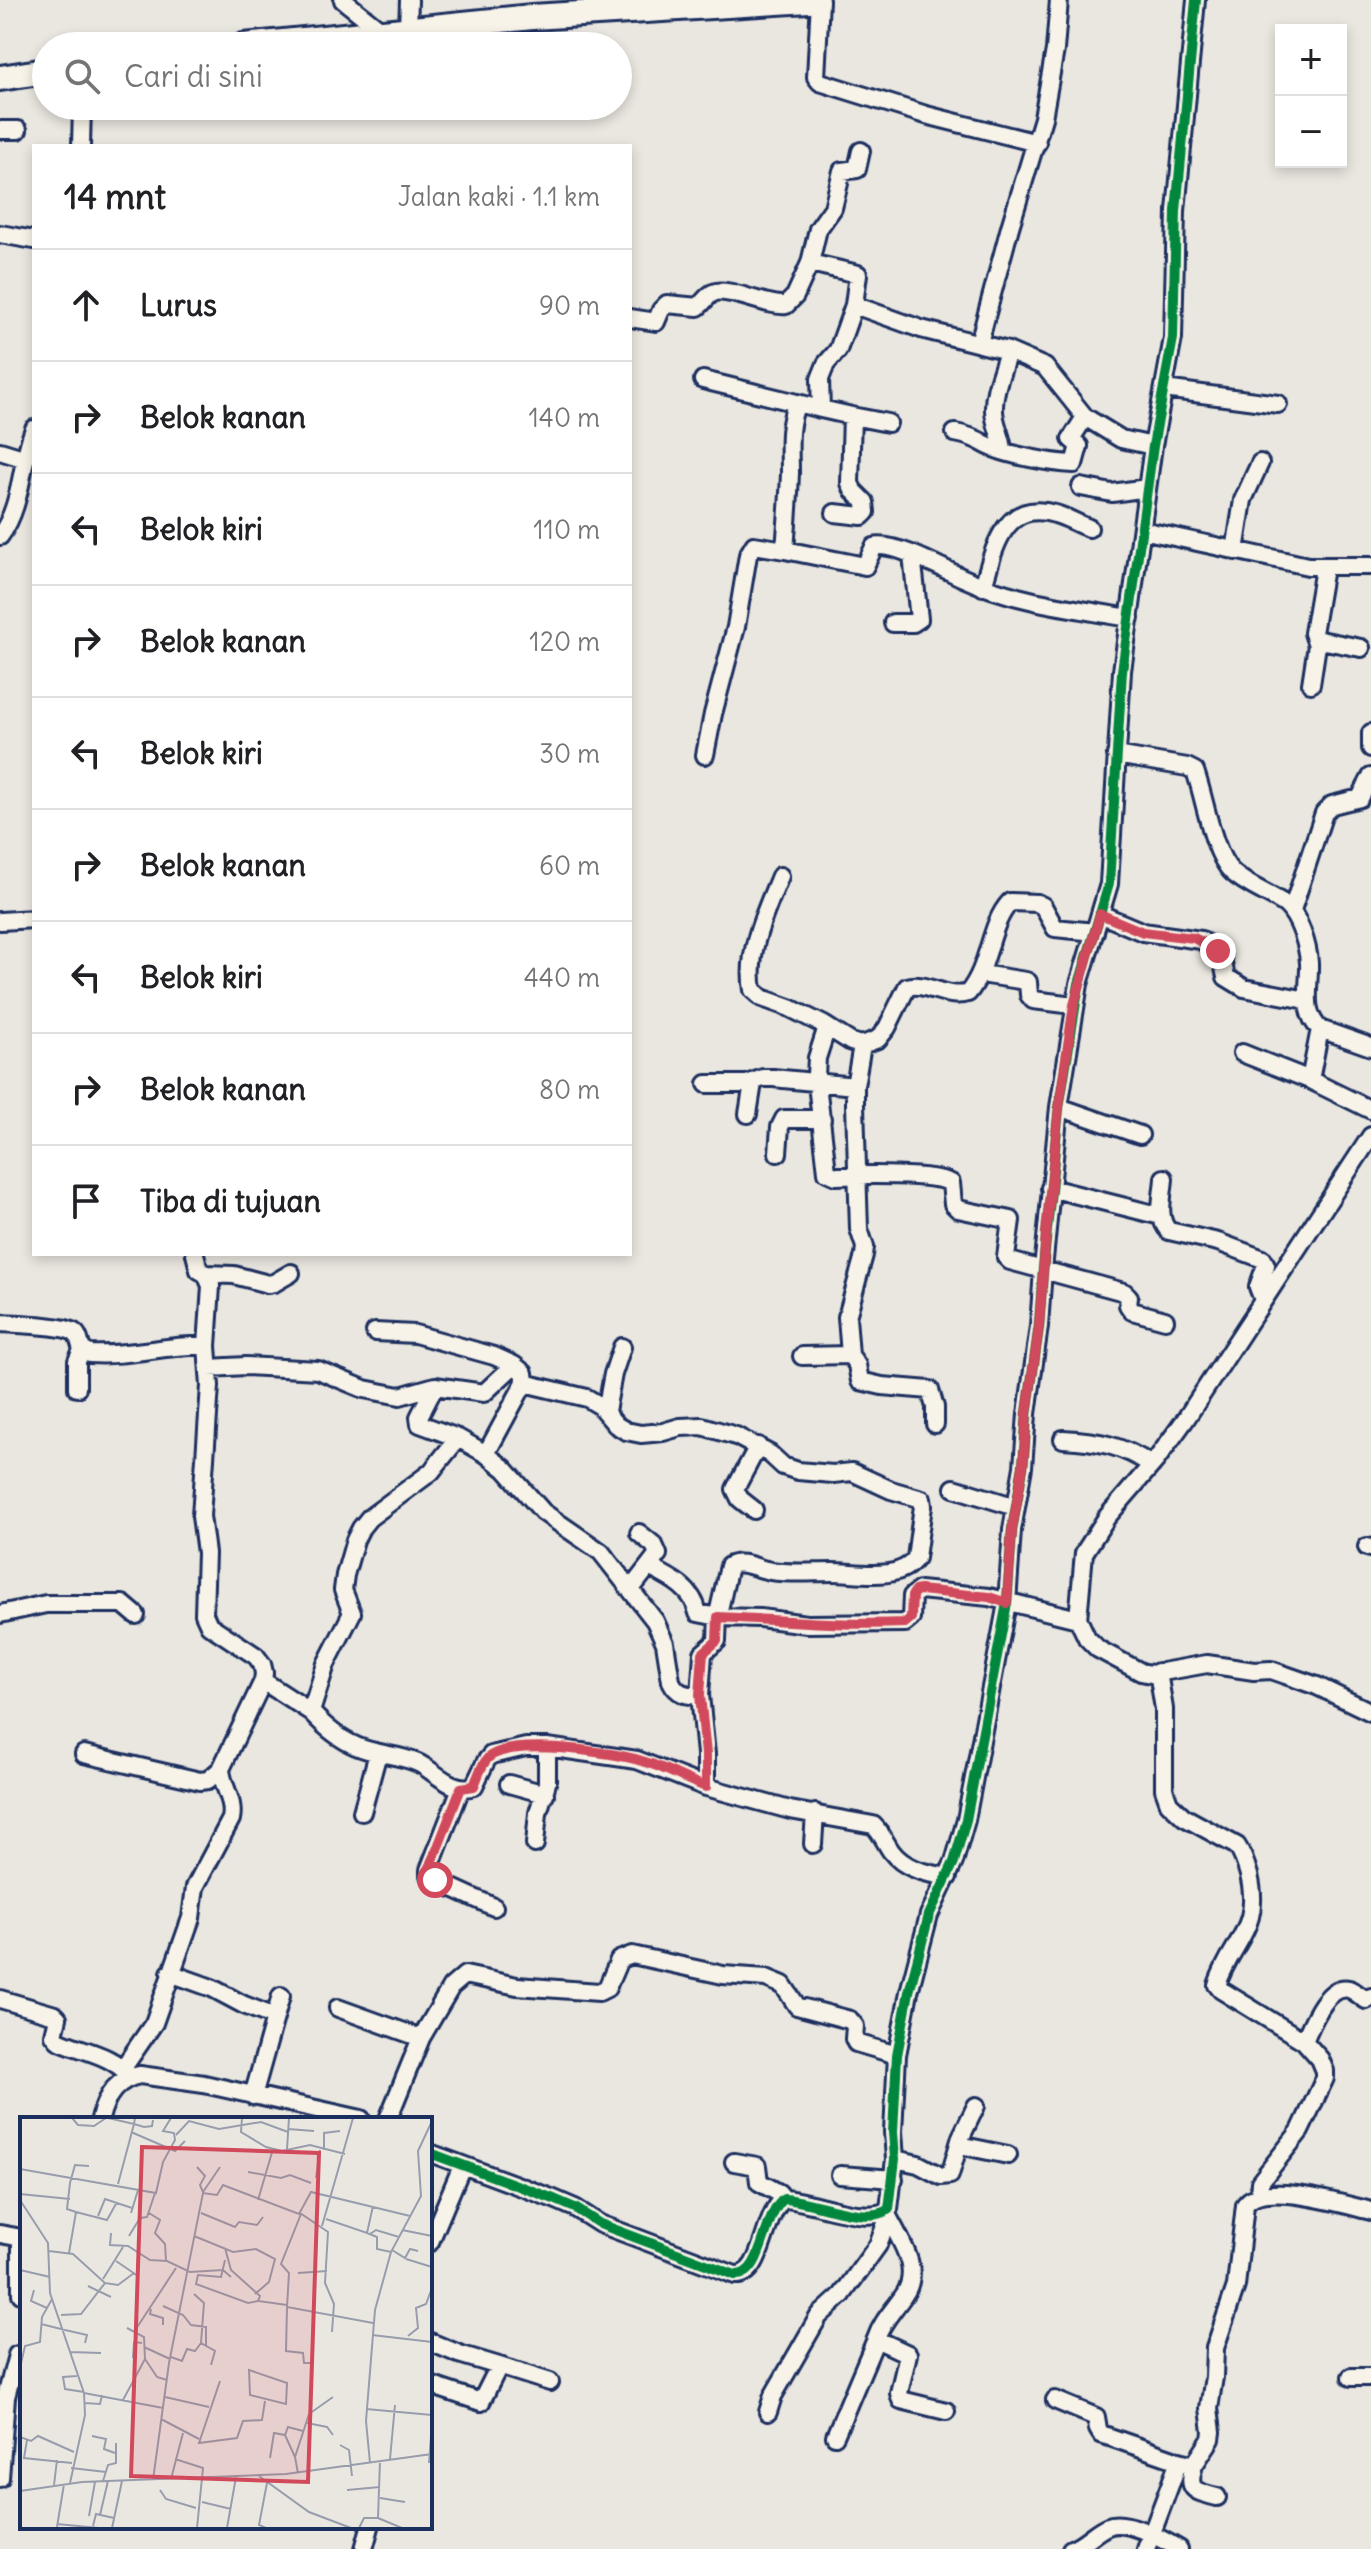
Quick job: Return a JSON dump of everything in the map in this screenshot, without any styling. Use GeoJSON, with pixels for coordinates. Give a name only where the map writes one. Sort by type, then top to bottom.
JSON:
{"type":"FeatureCollection","features":[{"type":"Feature","properties":{"kind":"highway"},"geometry":{"type":"LineString","coordinates":[[373,32],[559,8],[809,0]]}},
{"type":"Feature","properties":{"kind":"highway"},"geometry":{"type":"LineString","coordinates":[[0,78],[32,73]]}},
{"type":"Feature","properties":{"kind":"street"},"geometry":{"type":"LineString","coordinates":[[408,29],[409,0]]}},
{"type":"Feature","properties":{"kind":"street"},"geometry":{"type":"LineString","coordinates":[[820,0],[816,77],[820,82],[926,115],[1037,143]]}},
{"type":"Feature","properties":{"kind":"street"},"geometry":{"type":"LineString","coordinates":[[979,343],[1010,227],[1037,143],[1052,70],[1059,0]]}},
{"type":"Feature","properties":{"kind":"street"},"geometry":{"type":"LineString","coordinates":[[768,2412],[773,2396],[819,2316],[842,2295],[878,2245],[891,2204],[897,2055],[909,1992],[929,1915],[948,1877],[966,1820],[1007,1603],[1012,1530],[1039,1326],[1059,1107],[1074,1005],[1110,869],[1122,671],[1153,446],[1173,338],[1176,211],[1196,0]]}},
{"type":"Feature","properties":{"kind":"street"},"geometry":{"type":"LineString","coordinates":[[350,2],[382,31]]}},
{"type":"Feature","properties":{"kind":"street"},"geometry":{"type":"LineString","coordinates":[[81,144],[82,120]]}},
{"type":"Feature","properties":{"kind":"street"},"geometry":{"type":"LineString","coordinates":[[0,130],[18,130]]}},
{"type":"Feature","properties":{"kind":"street"},"geometry":{"type":"LineString","coordinates":[[632,318],[656,322],[667,304],[698,307],[711,294],[720,292],[772,305],[786,305],[795,296],[810,263],[818,229],[833,208],[842,171],[857,169],[861,151]]}},
{"type":"Feature","properties":{"kind":"street"},"geometry":{"type":"LineString","coordinates":[[0,234],[32,240]]}},
{"type":"Feature","properties":{"kind":"street"},"geometry":{"type":"LineString","coordinates":[[810,263],[858,274],[854,305],[838,350],[826,364],[820,379],[821,409]]}},
{"type":"Feature","properties":{"kind":"street"},"geometry":{"type":"LineString","coordinates":[[854,305],[921,329],[1008,351],[1045,367],[1085,417],[1121,439],[1153,446]]}},
{"type":"Feature","properties":{"kind":"street"},"geometry":{"type":"LineString","coordinates":[[1003,450],[994,413],[1008,351]]}},
{"type":"Feature","properties":{"kind":"street"},"geometry":{"type":"LineString","coordinates":[[703,380],[888,423]]}},
{"type":"Feature","properties":{"kind":"street"},"geometry":{"type":"LineString","coordinates":[[1164,389],[1278,404]]}},
{"type":"Feature","properties":{"kind":"street"},"geometry":{"type":"LineString","coordinates":[[785,550],[790,481],[789,437],[797,403]]}},
{"type":"Feature","properties":{"kind":"street"},"geometry":{"type":"LineString","coordinates":[[835,513],[857,516],[866,512],[864,499],[850,483],[852,416]]}},
{"type":"Feature","properties":{"kind":"street"},"geometry":{"type":"LineString","coordinates":[[955,433],[977,437],[1003,450],[1045,462],[1074,464],[1079,446],[1071,439],[1085,417]]}},
{"type":"Feature","properties":{"kind":"street"},"geometry":{"type":"LineString","coordinates":[[0,536],[28,482],[26,459],[32,436]]}},
{"type":"Feature","properties":{"kind":"street"},"geometry":{"type":"LineString","coordinates":[[0,451],[26,459]]}},
{"type":"Feature","properties":{"kind":"street"},"geometry":{"type":"LineString","coordinates":[[1235,551],[1243,500],[1260,463]]}},
{"type":"Feature","properties":{"kind":"street"},"geometry":{"type":"LineString","coordinates":[[1081,487],[1112,493],[1147,488]]}},
{"type":"Feature","properties":{"kind":"street"},"geometry":{"type":"LineString","coordinates":[[983,587],[1001,535],[1014,517],[1031,511],[1054,513],[1089,528]]}},
{"type":"Feature","properties":{"kind":"street"},"geometry":{"type":"LineString","coordinates":[[1142,530],[1324,568],[1371,566]]}},
{"type":"Feature","properties":{"kind":"street"},"geometry":{"type":"LineString","coordinates":[[705,755],[715,704],[731,649],[748,555],[754,545],[862,566],[868,564],[876,546],[912,555],[983,587],[1034,602],[1130,618]]}},
{"type":"Feature","properties":{"kind":"street"},"geometry":{"type":"LineString","coordinates":[[893,623],[913,623],[919,619],[912,555]]}},
{"type":"Feature","properties":{"kind":"street"},"geometry":{"type":"LineString","coordinates":[[1311,684],[1317,645],[1313,633],[1324,568]]}},
{"type":"Feature","properties":{"kind":"street"},"geometry":{"type":"LineString","coordinates":[[1315,639],[1361,648]]}},
{"type":"Feature","properties":{"kind":"street"},"geometry":{"type":"LineString","coordinates":[[1371,733],[1371,748]]}},
{"type":"Feature","properties":{"kind":"street"},"geometry":{"type":"LineString","coordinates":[[1116,755],[1193,769],[1213,832],[1231,872],[1292,910],[1309,959],[1307,1000],[1311,1017],[1320,1029],[1371,1047]]}},
{"type":"Feature","properties":{"kind":"street"},"geometry":{"type":"LineString","coordinates":[[1292,910],[1324,813],[1332,805],[1360,798],[1371,777]]}},
{"type":"Feature","properties":{"kind":"street"},"geometry":{"type":"LineString","coordinates":[[780,876],[758,933],[752,971],[753,990],[762,998],[790,1008],[862,1045],[878,1039],[887,1028],[907,987],[914,985],[946,994],[963,995],[972,988],[981,974],[1002,912],[1010,902],[1043,906],[1055,928],[1095,932]]}},
{"type":"Feature","properties":{"kind":"street"},"geometry":{"type":"LineString","coordinates":[[1100,914],[1143,932],[1201,940],[1221,954],[1225,975],[1237,985],[1307,1000]]}},
{"type":"Feature","properties":{"kind":"street"},"geometry":{"type":"LineString","coordinates":[[0,921],[32,919]]}},
{"type":"Feature","properties":{"kind":"street"},"geometry":{"type":"LineString","coordinates":[[981,974],[1026,981],[1033,1000],[1074,1005]]}},
{"type":"Feature","properties":{"kind":"street"},"geometry":{"type":"LineString","coordinates":[[827,1027],[817,1058],[827,1172],[836,1176],[920,1176],[947,1180],[953,1187],[954,1206],[1011,1220],[1007,1260],[1124,1292],[1129,1297],[1128,1305],[1132,1311],[1165,1320]]}},
{"type":"Feature","properties":{"kind":"street"},"geometry":{"type":"LineString","coordinates":[[1310,1080],[1320,1029]]}},
{"type":"Feature","properties":{"kind":"street"},"geometry":{"type":"LineString","coordinates":[[862,1045],[855,1086],[859,1229],[865,1247],[847,1317],[850,1355],[857,1365],[860,1381],[930,1390],[935,1407],[935,1424]]}},
{"type":"Feature","properties":{"kind":"street"},"geometry":{"type":"LineString","coordinates":[[1242,1053],[1310,1080],[1371,1110]]}},
{"type":"Feature","properties":{"kind":"street"},"geometry":{"type":"LineString","coordinates":[[707,1084],[753,1083],[763,1078],[773,1078],[855,1086]]}},
{"type":"Feature","properties":{"kind":"street"},"geometry":{"type":"LineString","coordinates":[[748,1114],[753,1083]]}},
{"type":"Feature","properties":{"kind":"street"},"geometry":{"type":"LineString","coordinates":[[1059,1107],[1140,1135]]}},
{"type":"Feature","properties":{"kind":"street"},"geometry":{"type":"LineString","coordinates":[[778,1153],[780,1127],[784,1119],[822,1119]]}},
{"type":"Feature","properties":{"kind":"street"},"geometry":{"type":"LineString","coordinates":[[1371,1136],[1185,1420],[1152,1465],[1107,1517],[1084,1553],[1078,1619],[1087,1638],[1098,1649],[1141,1672],[1207,1664],[1283,1672],[1371,1712]]}},
{"type":"Feature","properties":{"kind":"street"},"geometry":{"type":"LineString","coordinates":[[1164,1178],[1162,1223],[1169,1231],[1218,1242],[1263,1259],[1266,1265],[1258,1287],[1263,1300]]}},
{"type":"Feature","properties":{"kind":"street"},"geometry":{"type":"LineString","coordinates":[[1050,1188],[1161,1216]]}},
{"type":"Feature","properties":{"kind":"street"},"geometry":{"type":"LineString","coordinates":[[196,1256],[199,1270],[206,1274],[234,1275],[268,1284],[291,1273]]}},
{"type":"Feature","properties":{"kind":"street"},"geometry":{"type":"LineString","coordinates":[[84,1754],[200,1781],[208,1780],[221,1769],[263,1681],[262,1664],[256,1656],[209,1625],[204,1614],[206,1553],[201,1516],[210,1386],[207,1346],[211,1286],[206,1274]]}},
{"type":"Feature","properties":{"kind":"street"},"geometry":{"type":"LineString","coordinates":[[0,1323],[74,1332],[82,1350],[77,1361],[77,1388]]}},
{"type":"Feature","properties":{"kind":"street"},"geometry":{"type":"LineString","coordinates":[[375,1332],[405,1332],[429,1337],[494,1356],[524,1373],[525,1382],[486,1454]]}},
{"type":"Feature","properties":{"kind":"street"},"geometry":{"type":"LineString","coordinates":[[82,1350],[98,1355],[176,1345],[207,1346]]}},
{"type":"Feature","properties":{"kind":"street"},"geometry":{"type":"LineString","coordinates":[[606,1411],[622,1347]]}},
{"type":"Feature","properties":{"kind":"street"},"geometry":{"type":"LineString","coordinates":[[802,1356],[850,1355]]}},
{"type":"Feature","properties":{"kind":"street"},"geometry":{"type":"LineString","coordinates":[[209,1368],[246,1366],[318,1370],[364,1389],[400,1396],[435,1386],[484,1393],[514,1365]]}},
{"type":"Feature","properties":{"kind":"street"},"geometry":{"type":"LineString","coordinates":[[525,1382],[587,1398],[626,1431],[641,1434],[702,1426],[724,1431],[758,1446],[783,1466],[798,1471],[852,1472],[891,1490],[920,1497],[923,1506],[916,1558],[903,1569],[881,1574],[772,1571],[735,1563],[729,1566],[718,1617],[717,1641],[703,1653],[700,1695],[706,1787]]}},
{"type":"Feature","properties":{"kind":"street"},"geometry":{"type":"LineString","coordinates":[[435,1386],[420,1424],[458,1438],[486,1454],[505,1469],[543,1512],[601,1552],[662,1632],[674,1688],[684,1694],[700,1695]]}},
{"type":"Feature","properties":{"kind":"street"},"geometry":{"type":"LineString","coordinates":[[311,1712],[326,1664],[352,1613],[343,1590],[349,1557],[361,1528],[369,1518],[431,1472],[458,1438]]}},
{"type":"Feature","properties":{"kind":"street"},"geometry":{"type":"LineString","coordinates":[[1063,1439],[1105,1443],[1134,1453],[1152,1465]]}},
{"type":"Feature","properties":{"kind":"street"},"geometry":{"type":"LineString","coordinates":[[754,1510],[740,1499],[735,1489],[758,1446]]}},
{"type":"Feature","properties":{"kind":"street"},"geometry":{"type":"LineString","coordinates":[[954,1488],[1016,1507]]}},
{"type":"Feature","properties":{"kind":"street"},"geometry":{"type":"LineString","coordinates":[[631,1589],[659,1551],[639,1533]]}},
{"type":"Feature","properties":{"kind":"street"},"geometry":{"type":"LineString","coordinates":[[649,1567],[679,1583],[694,1599],[698,1613],[718,1617],[807,1624],[905,1623],[911,1618],[912,1596],[920,1590],[989,1597],[1078,1619]]}},
{"type":"Feature","properties":{"kind":"street"},"geometry":{"type":"LineString","coordinates":[[0,1614],[46,1604],[123,1604],[136,1615]]}},
{"type":"Feature","properties":{"kind":"street"},"geometry":{"type":"LineString","coordinates":[[1162,1671],[1164,1789],[1169,1803],[1184,1817],[1237,1846],[1246,1864],[1252,1889],[1252,1914],[1217,1982],[1218,1988],[1304,2041],[1320,2059],[1325,2071],[1325,2078],[1300,2131],[1260,2182],[1259,2195]]}},
{"type":"Feature","properties":{"kind":"street"},"geometry":{"type":"LineString","coordinates":[[263,1681],[358,1748],[416,1762],[461,1788],[474,1786],[491,1755],[526,1747],[547,1747],[637,1760],[706,1787],[790,1810],[873,1825],[903,1864],[948,1877]]}},
{"type":"Feature","properties":{"kind":"street"},"geometry":{"type":"LineString","coordinates":[[535,1844],[538,1813],[545,1794],[547,1747]]}},
{"type":"Feature","properties":{"kind":"street"},"geometry":{"type":"LineString","coordinates":[[362,1812],[378,1753]]}},
{"type":"Feature","properties":{"kind":"street"},"geometry":{"type":"LineString","coordinates":[[101,2117],[108,2096],[127,2073],[154,2023],[191,1918],[195,1887],[231,1819],[231,1800],[223,1785],[221,1769]]}},
{"type":"Feature","properties":{"kind":"street"},"geometry":{"type":"LineString","coordinates":[[509,1784],[545,1794]]}},
{"type":"Feature","properties":{"kind":"street"},"geometry":{"type":"LineString","coordinates":[[461,1788],[429,1875],[494,1907]]}},
{"type":"Feature","properties":{"kind":"street"},"geometry":{"type":"LineString","coordinates":[[813,1844],[815,1813]]}},
{"type":"Feature","properties":{"kind":"street"},"geometry":{"type":"LineString","coordinates":[[389,2117],[421,2038],[451,1987],[465,1975],[517,1986],[599,1992],[607,1988],[619,1960],[632,1955],[709,1972],[766,1978],[778,1982],[797,2006],[850,2020],[855,2026],[856,2043],[897,2055]]}},
{"type":"Feature","properties":{"kind":"street"},"geometry":{"type":"LineString","coordinates":[[170,1973],[275,2017]]}},
{"type":"Feature","properties":{"kind":"street"},"geometry":{"type":"LineString","coordinates":[[1304,2041],[1320,2006],[1328,1998],[1347,1989],[1369,2000]]}},
{"type":"Feature","properties":{"kind":"street"},"geometry":{"type":"LineString","coordinates":[[253,2096],[281,1996]]}},
{"type":"Feature","properties":{"kind":"street"},"geometry":{"type":"LineString","coordinates":[[0,1999],[55,2015],[58,2018],[54,2035],[58,2040],[127,2073],[204,2084],[352,2117]]}},
{"type":"Feature","properties":{"kind":"street"},"geometry":{"type":"LineString","coordinates":[[338,2008],[421,2038]]}},
{"type":"Feature","properties":{"kind":"street"},"geometry":{"type":"LineString","coordinates":[[895,2159],[918,2164],[946,2177],[952,2171],[959,2145],[976,2106]]}},
{"type":"Feature","properties":{"kind":"street"},"geometry":{"type":"LineString","coordinates":[[959,2145],[1008,2155]]}},
{"type":"Feature","properties":{"kind":"street"},"geometry":{"type":"LineString","coordinates":[[432,2154],[554,2199],[600,2224],[735,2275],[742,2275],[751,2269],[773,2211],[784,2199]]}},
{"type":"Feature","properties":{"kind":"street"},"geometry":{"type":"LineString","coordinates":[[734,2162],[757,2166],[759,2182],[784,2199],[806,2201],[853,2214],[887,2215]]}},
{"type":"Feature","properties":{"kind":"street"},"geometry":{"type":"LineString","coordinates":[[432,2237],[462,2166]]}},
{"type":"Feature","properties":{"kind":"street"},"geometry":{"type":"LineString","coordinates":[[840,2175],[894,2179]]}},
{"type":"Feature","properties":{"kind":"street"},"geometry":{"type":"LineString","coordinates":[[1149,2542],[1187,2463],[1211,2439],[1209,2408],[1215,2348],[1236,2286],[1248,2200],[1259,2195],[1309,2197],[1371,2211]]}},
{"type":"Feature","properties":{"kind":"street"},"geometry":{"type":"LineString","coordinates":[[835,2436],[876,2339],[911,2282],[908,2257],[887,2215]]}},
{"type":"Feature","properties":{"kind":"street"},"geometry":{"type":"LineString","coordinates":[[0,2234],[20,2238]]}},
{"type":"Feature","properties":{"kind":"street"},"geometry":{"type":"LineString","coordinates":[[876,2339],[908,2354],[899,2393],[901,2400],[946,2411]]}},
{"type":"Feature","properties":{"kind":"street"},"geometry":{"type":"LineString","coordinates":[[432,2343],[550,2382]]}},
{"type":"Feature","properties":{"kind":"street"},"geometry":{"type":"LineString","coordinates":[[0,2478],[6,2397],[13,2354]]}},
{"type":"Feature","properties":{"kind":"street"},"geometry":{"type":"LineString","coordinates":[[432,2386],[481,2402],[499,2366]]}},
{"type":"Feature","properties":{"kind":"street"},"geometry":{"type":"LineString","coordinates":[[1351,2377],[1371,2377]]}},
{"type":"Feature","properties":{"kind":"street"},"geometry":{"type":"LineString","coordinates":[[1055,2400],[1096,2417],[1101,2434],[1187,2463]]}},
{"type":"Feature","properties":{"kind":"street"},"geometry":{"type":"LineString","coordinates":[[1187,2463],[1192,2487],[1217,2497]]}},
{"type":"Feature","properties":{"kind":"street"},"geometry":{"type":"LineString","coordinates":[[1071,2549],[1110,2525],[1120,2525],[1149,2542],[1179,2549]]}},
{"type":"Feature","properties":{"kind":"street"},"geometry":{"type":"LineString","coordinates":[[364,2549],[369,2529]]}},
{"type":"Feature","properties":{"kind":"cycle path"},"geometry":{"type":"LineString","coordinates":[[432,2154],[554,2199],[600,2224],[735,2275],[745,2273],[752,2266],[771,2218],[784,2199],[854,2214],[868,2215],[889,2209],[895,2159],[893,2132],[897,2055],[929,1915],[954,1862],[966,1820],[1007,1603],[1012,1530],[1023,1467],[1039,1326],[1059,1107],[1079,984],[1109,884],[1122,671],[1153,446],[1173,338],[1176,211],[1196,0]]}},
{"type":"Feature","properties":{"kind":"route"},"geometry":{"type":"LineString","coordinates":[[435,1880],[429,1875],[429,1870],[461,1788],[474,1786],[491,1755],[535,1746],[619,1756],[654,1765],[706,1787],[700,1682],[703,1653],[717,1641],[718,1617],[779,1619],[807,1624],[905,1623],[911,1618],[912,1596],[920,1590],[989,1597],[1007,1603],[1012,1530],[1023,1467],[1039,1326],[1059,1107],[1074,1005],[1100,914],[1143,932],[1201,940],[1218,951]]}}]}
